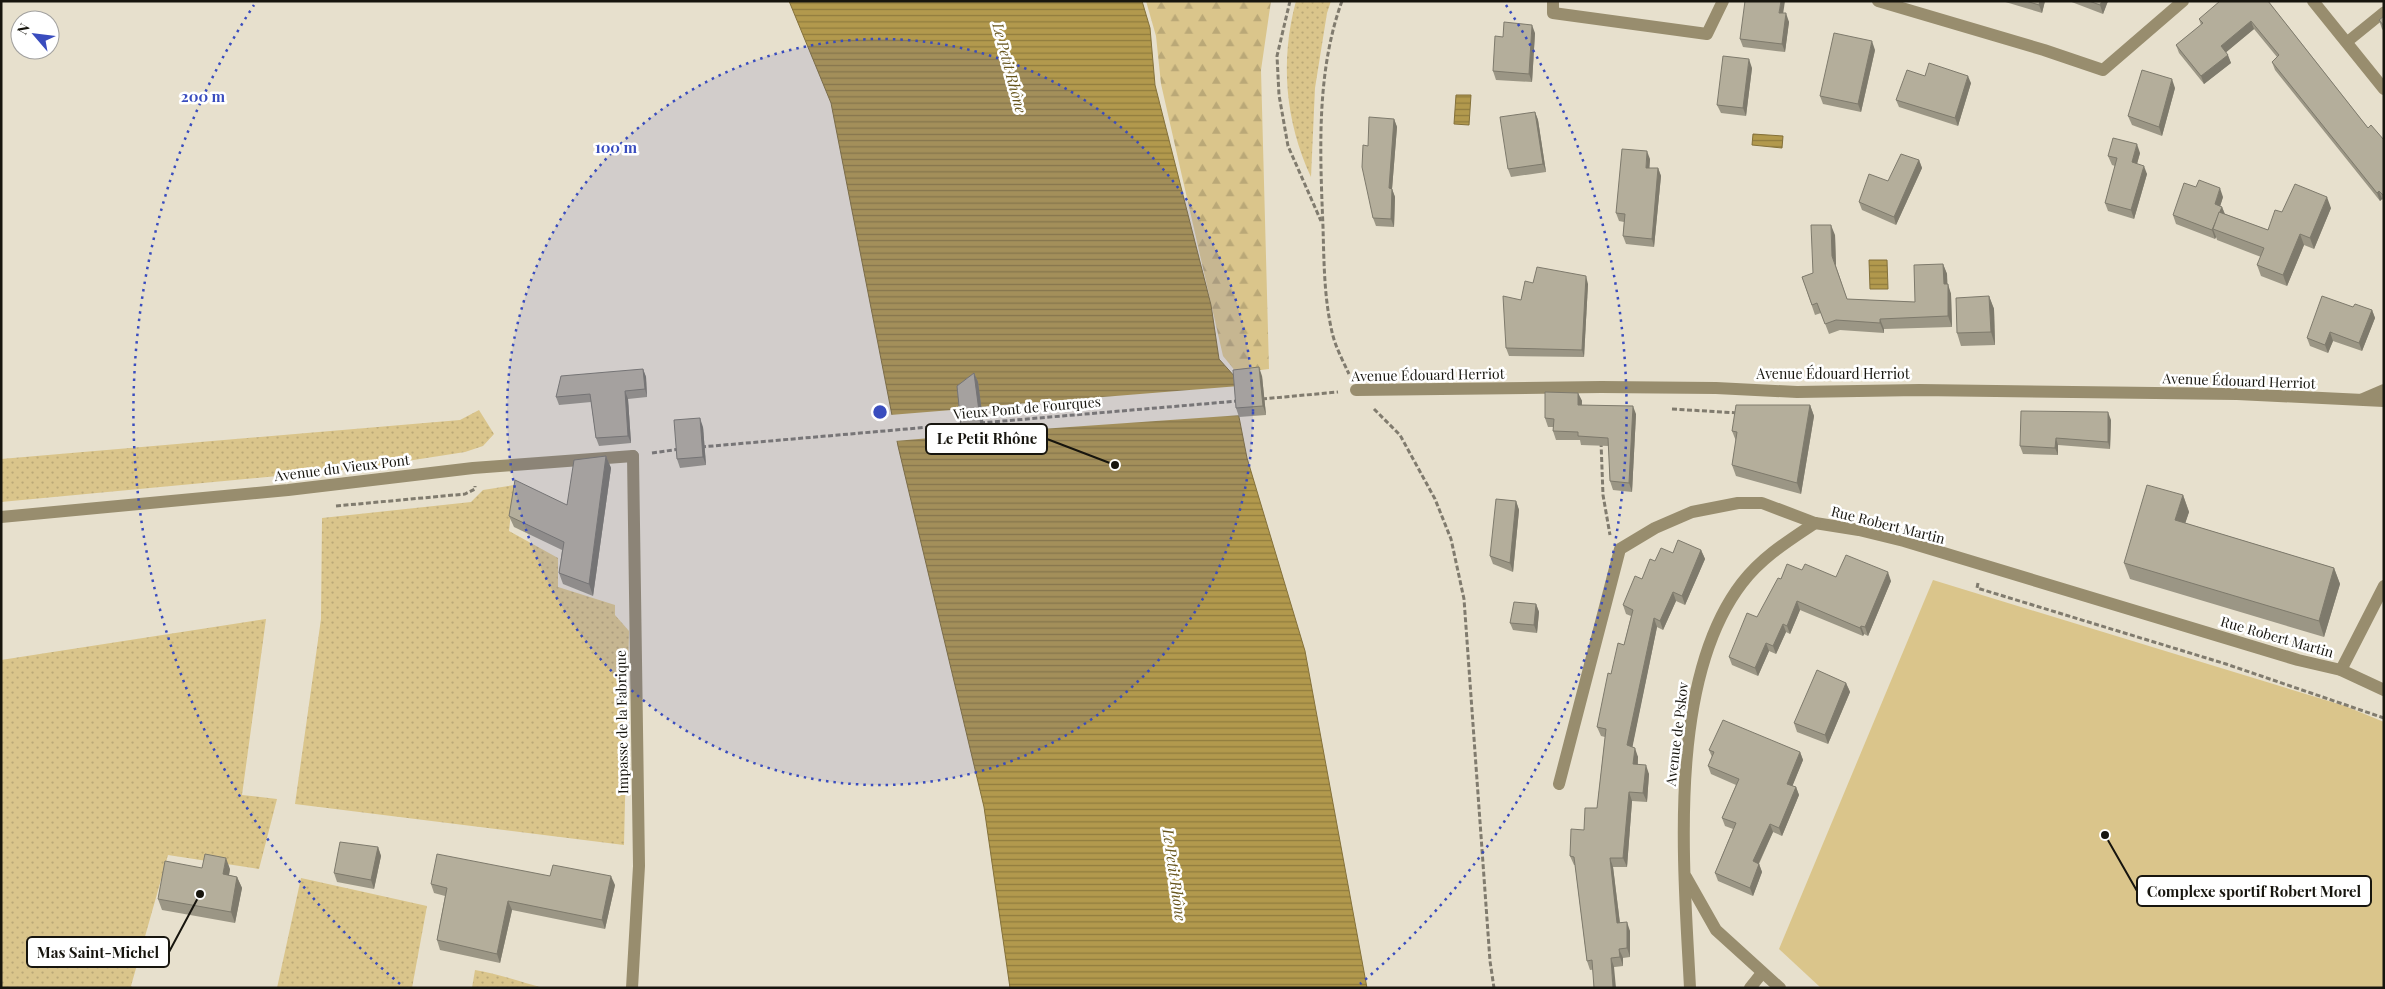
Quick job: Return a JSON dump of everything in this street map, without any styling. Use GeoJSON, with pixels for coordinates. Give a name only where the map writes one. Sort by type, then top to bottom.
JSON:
{"type":"FeatureCollection","features":[{"type":"Feature","properties":{"kind":"street"},"geometry":{"type":"LineString","coordinates":[[1552,1],[1553,13],[1708,34],[1723,1]]}},
{"type":"Feature","properties":{"kind":"street"},"geometry":{"type":"LineString","coordinates":[[1878,1],[2044,50],[2103,70],[2183,1]]}},
{"type":"Feature","properties":{"kind":"street"},"geometry":{"type":"LineString","coordinates":[[2313,1],[2384,89]]}},
{"type":"Feature","properties":{"kind":"street","name":"Avenue Édouard Herriot"},"geometry":{"type":"LineString","coordinates":[[1356,390],[1601,387],[1716,388],[1797,392],[1918,390],[2227,394],[2384,401]]}},
{"type":"Feature","properties":{"kind":"street","name":"Avenue Édouard Herriot"},"geometry":{"type":"LineString","coordinates":[[2357,401],[2384,390]]}},
{"type":"Feature","properties":{"kind":"street","name":"Avenue du Vieux Pont"},"geometry":{"type":"LineString","coordinates":[[1,517],[288,490],[473,468],[632,456]]}},
{"type":"Feature","properties":{"kind":"street","name":"Impasse de la Fabrique"},"geometry":{"type":"LineString","coordinates":[[632,456],[639,866],[632,988]]}},
{"type":"Feature","properties":{"kind":"street","name":"Rue Robert Martin"},"geometry":{"type":"LineString","coordinates":[[1620,549],[1655,528],[1692,512],[1731,504],[1762,503],[1815,523],[1895,539],[2298,660],[2341,670],[2384,690]]}},
{"type":"Feature","properties":{"kind":"street","name":"Avenue de Pskov"},"geometry":{"type":"LineString","coordinates":[[1690,988],[1684,873],[1684,779],[1696,687],[1711,641],[1742,583],[1768,554],[1815,523]]}},
{"type":"Feature","properties":{"kind":"street"},"geometry":{"type":"LineString","coordinates":[[1560,784],[1620,549]]}},
{"type":"Feature","properties":{"kind":"street"},"geometry":{"type":"LineString","coordinates":[[2341,670],[2384,586]]}},
{"type":"Feature","properties":{"kind":"street","name":"Avenue de Pskov"},"geometry":{"type":"LineString","coordinates":[[1684,873],[1716,930],[1780,988]]}},
{"type":"Feature","properties":{"kind":"street"},"geometry":{"type":"LineString","coordinates":[[1750,988],[1762,973]]}},
{"type":"Feature","properties":{"kind":"lane"},"geometry":{"type":"LineString","coordinates":[[2347,42],[2384,12]]}},
{"type":"Feature","properties":{"kind":"path"},"geometry":{"type":"LineString","coordinates":[[1290,1],[1277,56],[1279,95],[1288,146],[1323,224]]}},
{"type":"Feature","properties":{"kind":"path"},"geometry":{"type":"LineString","coordinates":[[1342,1],[1332,27],[1324,81],[1321,176],[1326,300],[1332,335],[1356,390],[1400,435],[1435,499],[1451,539],[1464,599],[1490,961],[1494,988]]}},
{"type":"Feature","properties":{"kind":"path","name":"Avenue Édouard Herriot"},"geometry":{"type":"LineString","coordinates":[[1260,399],[1356,390]]}},
{"type":"Feature","properties":{"kind":"path","name":"Vieux Pont de Fourques"},"geometry":{"type":"LineString","coordinates":[[697,448],[1240,400]]}},
{"type":"Feature","properties":{"kind":"path"},"geometry":{"type":"LineString","coordinates":[[1601,432],[1606,519],[1610,535],[1620,549]]}},
{"type":"Feature","properties":{"kind":"path"},"geometry":{"type":"LineString","coordinates":[[632,456],[687,448]]}},
{"type":"Feature","properties":{"kind":"path"},"geometry":{"type":"LineString","coordinates":[[1984,566],[1977,588],[2217,661],[2384,718]]}},
{"type":"Feature","properties":{"kind":"green space"},"geometry":{"type":"Polygon","coordinates":[[[1146,1],[1271,1],[1261,70],[1269,369],[1237,373],[1223,356],[1161,84],[1156,36],[1146,1]]]}},
{"type":"Feature","properties":{"kind":"green space"},"geometry":{"type":"Polygon","coordinates":[[[1296,1],[1331,1],[1327,13],[1315,88],[1311,177],[1295,134],[1288,90],[1288,46],[1296,1]]]}},
{"type":"Feature","properties":{"kind":"green space"},"geometry":{"type":"Polygon","coordinates":[[[479,410],[494,434],[483,446],[465,452],[362,468],[1,502],[1,459],[460,420],[479,410]]]}},
{"type":"Feature","properties":{"kind":"green space"},"geometry":{"type":"Polygon","coordinates":[[[514,485],[509,531],[558,558],[558,587],[615,605],[615,615],[629,631],[624,845],[295,804],[321,619],[322,518],[471,502],[483,490],[514,485]]]}},
{"type":"Feature","properties":{"kind":"green space"},"geometry":{"type":"Polygon","coordinates":[[[1933,580],[2345,706],[2384,722],[2384,988],[1821,988],[1779,949],[1933,580]]]}},
{"type":"Feature","properties":{"kind":"green space"},"geometry":{"type":"Polygon","coordinates":[[[266,619],[242,795],[277,799],[259,869],[168,855],[131,986],[134,988],[1,988],[1,660],[266,619]]]}},
{"type":"Feature","properties":{"kind":"green space"},"geometry":{"type":"Polygon","coordinates":[[[301,878],[427,906],[412,988],[277,988],[301,878]]]}},
{"type":"Feature","properties":{"kind":"green space"},"geometry":{"type":"Polygon","coordinates":[[[475,970],[501,976],[544,988],[472,988],[475,970]]]}},
{"type":"Feature","properties":{"kind":"water"},"geometry":{"type":"Polygon","coordinates":[[[789,1],[1142,1],[1150,28],[1155,85],[1211,305],[1219,359],[1236,378],[1239,417],[1247,458],[1305,651],[1367,988],[1010,988],[984,807],[898,446],[831,103],[789,1]]]}},
{"type":"Feature","properties":{"kind":"water"},"geometry":{"type":"Polygon","coordinates":[[[1456,95],[1471,95],[1469,125],[1454,124],[1456,95]]]}},
{"type":"Feature","properties":{"kind":"water"},"geometry":{"type":"Polygon","coordinates":[[[1753,134],[1783,136],[1782,148],[1752,145],[1753,134]]]}},
{"type":"Feature","properties":{"kind":"water"},"geometry":{"type":"Polygon","coordinates":[[[1869,260],[1887,260],[1888,289],[1870,289],[1869,260]]]}},
{"type":"Feature","properties":{"kind":"pier"},"geometry":{"type":"Polygon","coordinates":[[[1239,386],[1242,415],[982,433],[978,407],[1239,386]]]}},
{"type":"Feature","properties":{"kind":"pier"},"geometry":{"type":"Polygon","coordinates":[[[964,409],[966,435],[895,441],[890,415],[964,409]]]}},
{"type":"Feature","properties":{"kind":"building"},"geometry":{"type":"Polygon","coordinates":[[[1745,1],[1781,1],[1779,13],[1786,13],[1782,44],[1740,39],[1745,1]]]}},
{"type":"Feature","properties":{"kind":"building"},"geometry":{"type":"Polygon","coordinates":[[[2026,1],[2040,1],[2039,5],[2026,1]]]}},
{"type":"Feature","properties":{"kind":"building"},"geometry":{"type":"Polygon","coordinates":[[[2089,1],[2102,1],[2100,5],[2089,1]]]}},
{"type":"Feature","properties":{"kind":"building"},"geometry":{"type":"Polygon","coordinates":[[[2220,1],[2268,1],[2368,128],[2371,125],[2384,140],[2384,196],[2379,191],[2377,193],[2272,62],[2279,55],[2251,21],[2221,46],[2228,55],[2201,76],[2176,45],[2203,23],[2199,19],[2220,1]]]}},
{"type":"Feature","properties":{"kind":"building"},"geometry":{"type":"Polygon","coordinates":[[[2384,16],[2384,26],[2379,20],[2384,16]]]}},
{"type":"Feature","properties":{"kind":"building"},"geometry":{"type":"Polygon","coordinates":[[[1504,22],[1532,25],[1529,74],[1493,71],[1495,36],[1503,37],[1504,22]]]}},
{"type":"Feature","properties":{"kind":"building"},"geometry":{"type":"Polygon","coordinates":[[[1834,33],[1872,41],[1858,104],[1820,96],[1834,33]]]}},
{"type":"Feature","properties":{"kind":"building"},"geometry":{"type":"Polygon","coordinates":[[[1723,56],[1749,59],[1743,108],[1717,105],[1723,56]]]}},
{"type":"Feature","properties":{"kind":"building"},"geometry":{"type":"Polygon","coordinates":[[[1929,63],[1968,76],[1955,118],[1896,100],[1907,70],[1925,76],[1929,63]]]}},
{"type":"Feature","properties":{"kind":"building"},"geometry":{"type":"Polygon","coordinates":[[[2142,70],[2172,79],[2159,127],[2128,116],[2142,70]]]}},
{"type":"Feature","properties":{"kind":"building"},"geometry":{"type":"Polygon","coordinates":[[[1535,112],[1543,164],[1508,169],[1500,117],[1535,112]]]}},
{"type":"Feature","properties":{"kind":"building"},"geometry":{"type":"Polygon","coordinates":[[[1369,117],[1394,119],[1389,188],[1392,189],[1391,219],[1373,218],[1362,167],[1363,145],[1368,146],[1369,117]]]}},
{"type":"Feature","properties":{"kind":"building"},"geometry":{"type":"Polygon","coordinates":[[[2113,138],[2137,144],[2132,162],[2144,166],[2131,210],[2105,203],[2117,158],[2108,156],[2113,138]]]}},
{"type":"Feature","properties":{"kind":"building"},"geometry":{"type":"Polygon","coordinates":[[[1622,149],[1647,151],[1646,168],[1658,168],[1652,239],[1623,236],[1625,214],[1616,213],[1622,149]]]}},
{"type":"Feature","properties":{"kind":"building"},"geometry":{"type":"Polygon","coordinates":[[[1901,154],[1919,160],[1894,217],[1859,202],[1869,174],[1888,181],[1901,154]]]}},
{"type":"Feature","properties":{"kind":"building"},"geometry":{"type":"Polygon","coordinates":[[[2199,180],[2220,188],[2215,204],[2222,207],[2212,230],[2173,215],[2184,183],[2196,187],[2199,180]]]}},
{"type":"Feature","properties":{"kind":"building"},"geometry":{"type":"Polygon","coordinates":[[[2295,184],[2327,197],[2310,238],[2300,234],[2283,275],[2257,265],[2264,248],[2213,229],[2219,212],[2268,230],[2275,210],[2282,212],[2295,184]]]}},
{"type":"Feature","properties":{"kind":"building"},"geometry":{"type":"Polygon","coordinates":[[[1811,225],[1831,225],[1832,256],[1847,299],[1915,302],[1914,265],[1943,264],[1944,284],[1948,284],[1948,316],[1880,319],[1880,323],[1836,320],[1825,324],[1817,303],[1812,305],[1802,277],[1813,273],[1811,225]]]}},
{"type":"Feature","properties":{"kind":"building"},"geometry":{"type":"Polygon","coordinates":[[[1537,267],[1586,276],[1582,350],[1506,348],[1503,296],[1521,300],[1525,281],[1533,283],[1537,267]]]}},
{"type":"Feature","properties":{"kind":"building"},"geometry":{"type":"Polygon","coordinates":[[[1989,296],[1991,332],[1957,333],[1956,298],[1989,296]]]}},
{"type":"Feature","properties":{"kind":"building"},"geometry":{"type":"Polygon","coordinates":[[[2322,296],[2353,307],[2355,304],[2372,310],[2359,343],[2330,332],[2325,345],[2307,338],[2322,296]]]}},
{"type":"Feature","properties":{"kind":"building"},"geometry":{"type":"Polygon","coordinates":[[[1259,367],[1263,406],[1236,408],[1233,370],[1259,367]]]}},
{"type":"Feature","properties":{"kind":"building"},"geometry":{"type":"Polygon","coordinates":[[[643,369],[645,389],[625,391],[628,436],[596,438],[590,394],[556,397],[561,376],[643,369]]]}},
{"type":"Feature","properties":{"kind":"building"},"geometry":{"type":"Polygon","coordinates":[[[974,373],[982,434],[976,445],[962,436],[957,386],[974,373]]]}},
{"type":"Feature","properties":{"kind":"building"},"geometry":{"type":"Polygon","coordinates":[[[1545,392],[1578,393],[1578,405],[1633,406],[1629,483],[1610,481],[1608,438],[1578,436],[1578,432],[1553,431],[1554,419],[1545,418],[1545,392]]]}},
{"type":"Feature","properties":{"kind":"building"},"geometry":{"type":"Polygon","coordinates":[[[1736,405],[1810,405],[1797,483],[1732,465],[1737,432],[1732,431],[1736,405]]]}},
{"type":"Feature","properties":{"kind":"building"},"geometry":{"type":"Polygon","coordinates":[[[2021,411],[2108,412],[2108,442],[2056,438],[2055,448],[2020,446],[2021,411]]]}},
{"type":"Feature","properties":{"kind":"building"},"geometry":{"type":"Polygon","coordinates":[[[700,418],[703,457],[677,459],[674,420],[700,418]]]}},
{"type":"Feature","properties":{"kind":"building"},"geometry":{"type":"Polygon","coordinates":[[[606,456],[589,584],[559,573],[564,542],[509,516],[515,480],[567,505],[574,460],[606,456]]]}},
{"type":"Feature","properties":{"kind":"building"},"geometry":{"type":"Polygon","coordinates":[[[2147,485],[2183,495],[2175,520],[2334,568],[2319,621],[2124,563],[2147,485]]]}},
{"type":"Feature","properties":{"kind":"building"},"geometry":{"type":"Polygon","coordinates":[[[1496,499],[1516,501],[1510,563],[1490,556],[1496,499]]]}},
{"type":"Feature","properties":{"kind":"building"},"geometry":{"type":"Polygon","coordinates":[[[1678,540],[1701,550],[1682,596],[1673,592],[1660,621],[1654,618],[1627,745],[1635,748],[1633,764],[1646,765],[1643,793],[1629,792],[1623,858],[1610,858],[1617,923],[1627,922],[1627,948],[1619,949],[1620,957],[1611,958],[1613,988],[1594,988],[1592,960],[1587,961],[1574,857],[1570,856],[1571,829],[1584,830],[1585,808],[1597,808],[1606,729],[1597,727],[1608,673],[1611,674],[1618,643],[1624,645],[1633,610],[1623,605],[1635,576],[1642,579],[1650,559],[1655,561],[1661,548],[1673,553],[1678,540]]]}},
{"type":"Feature","properties":{"kind":"building"},"geometry":{"type":"Polygon","coordinates":[[[1846,555],[1888,572],[1865,627],[1861,626],[1860,628],[1797,601],[1787,626],[1783,624],[1773,646],[1766,643],[1755,668],[1729,657],[1747,613],[1757,617],[1778,578],[1781,579],[1787,564],[1802,570],[1805,564],[1836,577],[1846,555]]]}},
{"type":"Feature","properties":{"kind":"building"},"geometry":{"type":"Polygon","coordinates":[[[1514,602],[1536,604],[1534,625],[1510,623],[1514,602]]]}},
{"type":"Feature","properties":{"kind":"building"},"geometry":{"type":"Polygon","coordinates":[[[1817,670],[1846,683],[1825,735],[1794,723],[1817,670]]]}},
{"type":"Feature","properties":{"kind":"building"},"geometry":{"type":"Polygon","coordinates":[[[1723,720],[1800,752],[1787,784],[1796,787],[1779,828],[1770,824],[1753,861],[1759,864],[1750,888],[1715,873],[1736,823],[1722,818],[1739,779],[1708,766],[1714,752],[1709,750],[1723,720]]]}},
{"type":"Feature","properties":{"kind":"building"},"geometry":{"type":"Polygon","coordinates":[[[340,842],[378,847],[371,880],[334,873],[340,842]]]}},
{"type":"Feature","properties":{"kind":"building"},"geometry":{"type":"Polygon","coordinates":[[[205,854],[226,858],[223,874],[237,877],[231,912],[158,899],[165,861],[202,868],[205,854]]]}},
{"type":"Feature","properties":{"kind":"building"},"geometry":{"type":"Polygon","coordinates":[[[437,854],[550,876],[553,865],[611,876],[602,920],[508,901],[497,954],[437,940],[447,888],[431,884],[437,854]]]}},
{"type":"Feature","properties":{"kind":"place","name":"Le Petit Rhône"},"geometry":{"type":"Point","coordinates":[1115,465]}},
{"type":"Feature","properties":{"kind":"place","name":"Complexe sportif Robert Morel"},"geometry":{"type":"Point","coordinates":[2105,835]}},
{"type":"Feature","properties":{"kind":"place","name":"Mas Saint-Michel"},"geometry":{"type":"Point","coordinates":[200,894]}}]}
